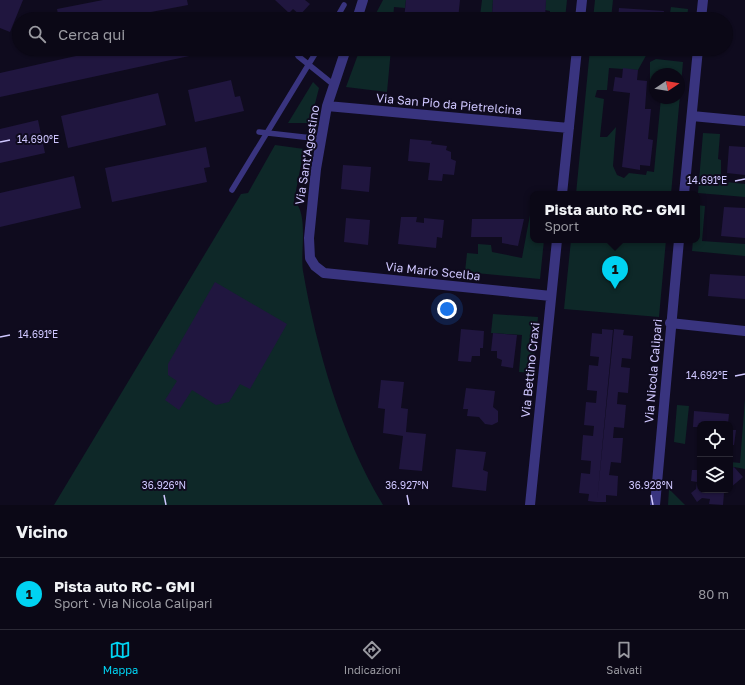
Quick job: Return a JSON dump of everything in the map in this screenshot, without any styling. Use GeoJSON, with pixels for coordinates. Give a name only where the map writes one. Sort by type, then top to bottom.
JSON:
{"type":"FeatureCollection","features":[{"type":"Feature","properties":{"kind":"street"},"geometry":{"type":"LineString","coordinates":[[359,12],[363,0]]}},
{"type":"Feature","properties":{"kind":"street"},"geometry":{"type":"LineString","coordinates":[[581,12],[582,0]]}},
{"type":"Feature","properties":{"kind":"street"},"geometry":{"type":"LineString","coordinates":[[702,12],[703,0]]}},
{"type":"Feature","properties":{"kind":"street","name":"Via Sant'Agostino"},"geometry":{"type":"LineString","coordinates":[[315,266],[310,258],[309,238],[321,139],[327,106],[344,56]]}},
{"type":"Feature","properties":{"kind":"street"},"geometry":{"type":"LineString","coordinates":[[562,191],[576,56]]}},
{"type":"Feature","properties":{"kind":"street"},"geometry":{"type":"LineString","coordinates":[[684,191],[697,56]]}},
{"type":"Feature","properties":{"kind":"street","name":"Via San Pio da Pietrelcina"},"geometry":{"type":"LineString","coordinates":[[327,106],[569,128]]}},
{"type":"Feature","properties":{"kind":"street"},"geometry":{"type":"LineString","coordinates":[[692,116],[745,120]]}},
{"type":"Feature","properties":{"kind":"street","name":"Via Bettino Craxi"},"geometry":{"type":"LineString","coordinates":[[530,504],[557,243]]}},
{"type":"Feature","properties":{"kind":"street","name":"Via Nicola Calipari"},"geometry":{"type":"LineString","coordinates":[[655,505],[670,323],[679,243]]}},
{"type":"Feature","properties":{"kind":"street","name":"Via Mario Scelba"},"geometry":{"type":"LineString","coordinates":[[315,266],[324,273],[551,296]]}},
{"type":"Feature","properties":{"kind":"street"},"geometry":{"type":"LineString","coordinates":[[670,323],[745,331]]}},
{"type":"Feature","properties":{"kind":"lane"},"geometry":{"type":"LineString","coordinates":[[340,12],[344,5]]}},
{"type":"Feature","properties":{"kind":"lane"},"geometry":{"type":"LineString","coordinates":[[298,56],[334,85]]}},
{"type":"Feature","properties":{"kind":"lane"},"geometry":{"type":"LineString","coordinates":[[232,190],[314,56]]}},
{"type":"Feature","properties":{"kind":"lane"},"geometry":{"type":"LineString","coordinates":[[259,132],[321,139]]}},
{"type":"Feature","properties":{"kind":"green space"},"geometry":{"type":"Polygon","coordinates":[[[383,0],[406,0],[405,8],[394,7],[394,12],[377,12],[383,0]]]}},
{"type":"Feature","properties":{"kind":"green space"},"geometry":{"type":"Polygon","coordinates":[[[482,0],[493,0],[492,12],[480,12],[482,0]]]}},
{"type":"Feature","properties":{"kind":"green space"},"geometry":{"type":"Polygon","coordinates":[[[546,0],[567,0],[566,12],[550,12],[545,10],[546,0]]]}},
{"type":"Feature","properties":{"kind":"green space"},"geometry":{"type":"Polygon","coordinates":[[[595,0],[613,0],[612,12],[594,12],[595,0]]]}},
{"type":"Feature","properties":{"kind":"green space"},"geometry":{"type":"Polygon","coordinates":[[[671,7],[688,9],[688,12],[670,12],[671,7]]]}},
{"type":"Feature","properties":{"kind":"green space"},"geometry":{"type":"Polygon","coordinates":[[[357,56],[390,56],[387,92],[346,87],[357,56]]]}},
{"type":"Feature","properties":{"kind":"green space"},"geometry":{"type":"Polygon","coordinates":[[[589,56],[646,56],[638,70],[609,68],[607,90],[597,90],[595,97],[604,99],[600,137],[607,137],[616,127],[613,166],[617,175],[624,178],[629,173],[646,175],[647,171],[654,172],[660,104],[679,104],[671,191],[576,191],[589,56]]]}},
{"type":"Feature","properties":{"kind":"green space"},"geometry":{"type":"Polygon","coordinates":[[[656,59],[683,62],[682,68],[650,68],[650,62],[656,59]]]}},
{"type":"Feature","properties":{"kind":"green space"},"geometry":{"type":"Polygon","coordinates":[[[313,82],[319,88],[310,123],[288,123],[313,82]]]}},
{"type":"Feature","properties":{"kind":"green space"},"geometry":{"type":"Polygon","coordinates":[[[703,133],[720,134],[718,159],[721,160],[721,176],[727,177],[726,182],[745,184],[745,197],[700,193],[700,191],[698,191],[703,133]]]}},
{"type":"Feature","properties":{"kind":"green space"},"geometry":{"type":"Polygon","coordinates":[[[275,145],[304,149],[294,201],[299,207],[303,224],[302,263],[309,301],[323,362],[332,392],[355,450],[383,505],[54,505],[241,194],[248,193],[275,145]]]}},
{"type":"Feature","properties":{"kind":"green space"},"geometry":{"type":"Polygon","coordinates":[[[700,205],[705,206],[702,241],[745,244],[745,256],[692,251],[693,243],[700,243],[700,205]]]}},
{"type":"Feature","properties":{"kind":"green space"},"geometry":{"type":"Polygon","coordinates":[[[530,215],[530,243],[544,243],[540,279],[465,272],[467,253],[478,254],[478,244],[491,245],[492,252],[522,258],[530,215]]]}},
{"type":"Feature","properties":{"kind":"green space"},"geometry":{"type":"Polygon","coordinates":[[[571,243],[666,243],[659,317],[564,309],[571,243]]]}},
{"type":"Feature","properties":{"kind":"green space"},"geometry":{"type":"Polygon","coordinates":[[[493,314],[538,317],[533,373],[519,372],[522,335],[491,333],[493,314]]]}},
{"type":"Feature","properties":{"kind":"green space"},"geometry":{"type":"Polygon","coordinates":[[[745,399],[745,469],[733,468],[733,462],[740,463],[745,399]]]}},
{"type":"Feature","properties":{"kind":"green space"},"geometry":{"type":"Polygon","coordinates":[[[677,405],[689,406],[685,444],[674,442],[677,405]]]}},
{"type":"Feature","properties":{"kind":"green space"},"geometry":{"type":"Polygon","coordinates":[[[669,489],[685,505],[668,505],[669,489]]]}},
{"type":"Feature","properties":{"kind":"building"},"geometry":{"type":"Polygon","coordinates":[[[0,0],[23,0],[18,12],[12,12],[12,27],[10,32],[0,28],[0,0]]]}},
{"type":"Feature","properties":{"kind":"building"},"geometry":{"type":"Polygon","coordinates":[[[103,0],[187,0],[188,5],[151,12],[58,12],[57,9],[103,0]]]}},
{"type":"Feature","properties":{"kind":"building"},"geometry":{"type":"Polygon","coordinates":[[[275,0],[305,0],[310,4],[303,12],[296,12],[293,9],[288,12],[275,0]]]}},
{"type":"Feature","properties":{"kind":"building"},"geometry":{"type":"Polygon","coordinates":[[[406,0],[460,0],[459,12],[405,12],[406,0]]]}},
{"type":"Feature","properties":{"kind":"building"},"geometry":{"type":"Polygon","coordinates":[[[493,0],[546,0],[545,12],[492,12],[493,0]]]}},
{"type":"Feature","properties":{"kind":"building"},"geometry":{"type":"Polygon","coordinates":[[[619,8],[664,11],[664,12],[619,12],[619,8]]]}},
{"type":"Feature","properties":{"kind":"building"},"geometry":{"type":"Polygon","coordinates":[[[76,56],[189,56],[0,97],[0,73],[76,56]]]}},
{"type":"Feature","properties":{"kind":"building"},"geometry":{"type":"Polygon","coordinates":[[[623,68],[638,70],[637,80],[647,81],[645,109],[651,109],[648,139],[653,140],[650,166],[640,165],[640,170],[622,167],[630,93],[613,91],[615,77],[622,78],[623,68]]]}},
{"type":"Feature","properties":{"kind":"building"},"geometry":{"type":"Polygon","coordinates":[[[231,80],[235,97],[240,96],[244,111],[195,122],[188,90],[231,80]]]}},
{"type":"Feature","properties":{"kind":"building"},"geometry":{"type":"Polygon","coordinates":[[[158,93],[166,125],[68,148],[61,116],[158,93]]]}},
{"type":"Feature","properties":{"kind":"building"},"geometry":{"type":"Polygon","coordinates":[[[38,120],[45,153],[0,163],[0,129],[38,120]]]}},
{"type":"Feature","properties":{"kind":"building"},"geometry":{"type":"Polygon","coordinates":[[[410,139],[432,141],[431,144],[447,146],[446,150],[451,152],[451,159],[456,161],[454,175],[443,174],[442,181],[428,180],[430,163],[408,161],[410,139]]]}},
{"type":"Feature","properties":{"kind":"building"},"geometry":{"type":"Polygon","coordinates":[[[729,146],[745,147],[745,175],[727,173],[729,146]]]}},
{"type":"Feature","properties":{"kind":"building"},"geometry":{"type":"Polygon","coordinates":[[[206,147],[210,167],[204,168],[207,182],[112,202],[105,168],[206,147]]]}},
{"type":"Feature","properties":{"kind":"building"},"geometry":{"type":"Polygon","coordinates":[[[343,165],[371,167],[369,192],[341,189],[343,165]]]}},
{"type":"Feature","properties":{"kind":"building"},"geometry":{"type":"Polygon","coordinates":[[[74,176],[81,208],[0,227],[0,193],[74,176]]]}},
{"type":"Feature","properties":{"kind":"building"},"geometry":{"type":"Polygon","coordinates":[[[724,207],[745,208],[745,238],[721,236],[724,207]]]}},
{"type":"Feature","properties":{"kind":"building"},"geometry":{"type":"Polygon","coordinates":[[[401,217],[417,217],[416,222],[424,223],[424,218],[444,220],[442,238],[437,237],[436,248],[398,244],[401,217]]]}},
{"type":"Feature","properties":{"kind":"building"},"geometry":{"type":"Polygon","coordinates":[[[346,218],[370,220],[368,245],[344,242],[346,218]]]}},
{"type":"Feature","properties":{"kind":"building"},"geometry":{"type":"Polygon","coordinates":[[[472,219],[524,219],[518,246],[502,243],[502,237],[471,237],[472,219]]]}},
{"type":"Feature","properties":{"kind":"building"},"geometry":{"type":"Polygon","coordinates":[[[710,274],[745,276],[745,299],[708,296],[710,274]]]}},
{"type":"Feature","properties":{"kind":"building"},"geometry":{"type":"Polygon","coordinates":[[[215,282],[287,324],[250,389],[240,384],[229,402],[216,405],[192,390],[179,410],[165,400],[177,381],[168,375],[168,364],[215,282]]]}},
{"type":"Feature","properties":{"kind":"building"},"geometry":{"type":"Polygon","coordinates":[[[461,329],[484,331],[483,348],[480,348],[480,356],[472,356],[471,362],[458,361],[461,329]]]}},
{"type":"Feature","properties":{"kind":"building"},"geometry":{"type":"Polygon","coordinates":[[[602,329],[613,330],[597,502],[588,501],[589,494],[579,493],[581,473],[590,474],[591,461],[581,460],[583,435],[593,436],[594,426],[584,425],[586,402],[596,403],[597,391],[587,390],[589,365],[598,366],[599,357],[590,356],[592,333],[602,334],[602,329]]]}},
{"type":"Feature","properties":{"kind":"building"},"geometry":{"type":"Polygon","coordinates":[[[614,329],[624,330],[623,335],[633,336],[631,359],[622,358],[621,367],[630,368],[628,393],[618,392],[617,404],[626,405],[624,428],[614,427],[613,438],[623,438],[621,463],[611,462],[609,475],[618,476],[617,496],[606,495],[606,502],[597,502],[614,329]]]}},
{"type":"Feature","properties":{"kind":"building"},"geometry":{"type":"Polygon","coordinates":[[[493,333],[517,335],[513,368],[501,366],[502,360],[497,358],[497,351],[491,351],[493,333]]]}},
{"type":"Feature","properties":{"kind":"building"},"geometry":{"type":"Polygon","coordinates":[[[381,380],[404,382],[401,408],[408,409],[406,432],[426,434],[422,471],[399,469],[403,436],[383,433],[385,409],[378,408],[381,380]]]}},
{"type":"Feature","properties":{"kind":"building"},"geometry":{"type":"Polygon","coordinates":[[[466,388],[495,391],[493,407],[498,411],[498,422],[492,425],[485,424],[479,417],[467,416],[468,409],[463,409],[466,388]]]}},
{"type":"Feature","properties":{"kind":"building"},"geometry":{"type":"Polygon","coordinates":[[[694,411],[729,414],[728,421],[697,421],[697,427],[693,427],[694,411]]]}},
{"type":"Feature","properties":{"kind":"building"},"geometry":{"type":"Polygon","coordinates":[[[733,430],[736,430],[734,445],[733,430]]]}},
{"type":"Feature","properties":{"kind":"building"},"geometry":{"type":"Polygon","coordinates":[[[456,449],[486,452],[483,470],[488,472],[486,491],[452,487],[456,449]]]}},
{"type":"Feature","properties":{"kind":"building"},"geometry":{"type":"Polygon","coordinates":[[[733,468],[743,477],[733,485],[733,468]]]}},
{"type":"Feature","properties":{"kind":"building"},"geometry":{"type":"Polygon","coordinates":[[[692,470],[697,470],[697,482],[691,481],[692,470]]]}},
{"type":"Feature","properties":{"kind":"building"},"geometry":{"type":"Polygon","coordinates":[[[697,482],[697,493],[724,493],[723,505],[709,504],[710,499],[702,498],[697,502],[691,493],[696,489],[697,482]]]}},
{"type":"Feature","properties":{"kind":"place","name":"Pista auto RC - GMI"},"geometry":{"type":"Point","coordinates":[615,289]}}]}
